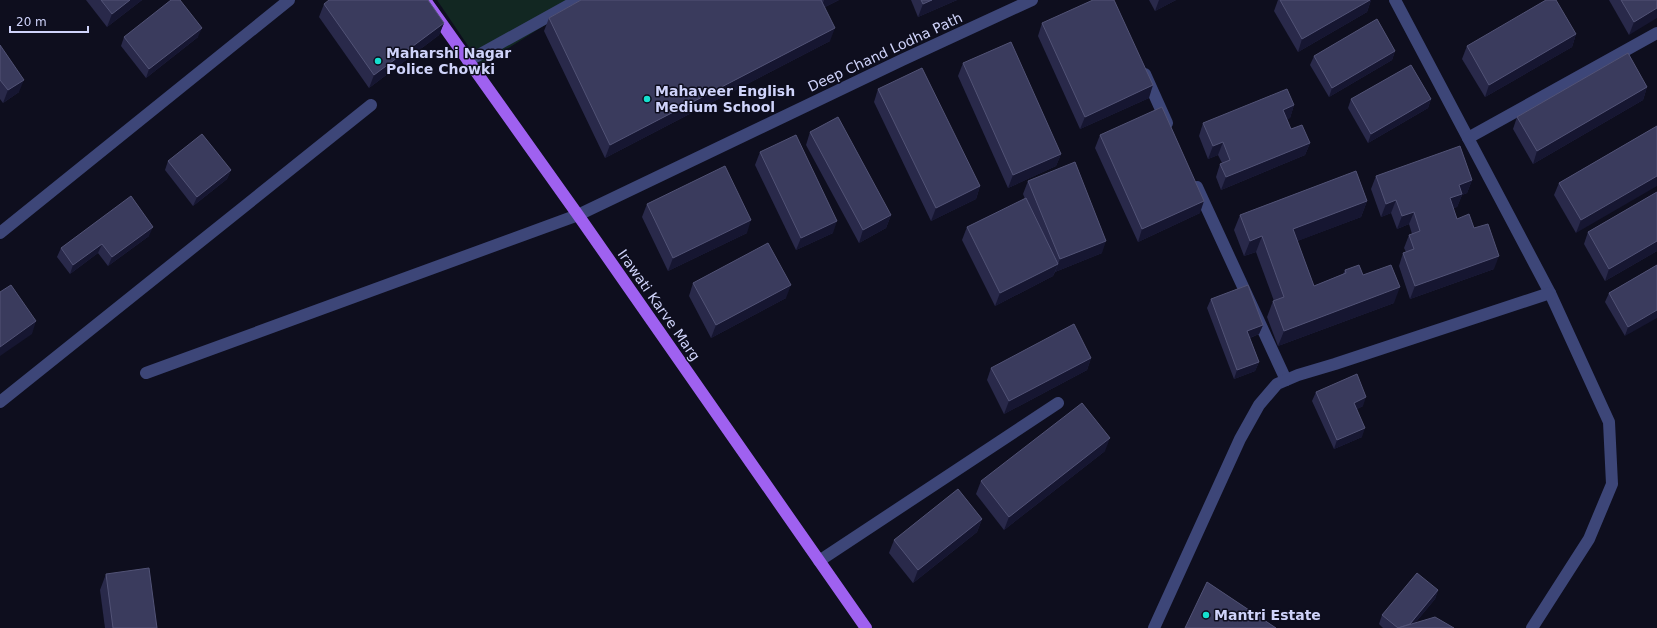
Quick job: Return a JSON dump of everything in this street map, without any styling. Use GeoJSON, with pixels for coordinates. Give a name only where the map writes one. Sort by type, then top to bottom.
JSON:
{"type":"FeatureCollection","features":[{"type":"Feature","properties":{"kind":"main road","name":"Irawati Karve Marg"},"geometry":{"type":"LineString","coordinates":[[425,0],[578,215],[866,628]]}},
{"type":"Feature","properties":{"kind":"street"},"geometry":{"type":"LineString","coordinates":[[0,233],[289,0]]}},
{"type":"Feature","properties":{"kind":"street"},"geometry":{"type":"LineString","coordinates":[[468,61],[578,0]]}},
{"type":"Feature","properties":{"kind":"street","name":"Deep Chand Lodha Path"},"geometry":{"type":"LineString","coordinates":[[146,373],[578,215],[902,60],[1011,4],[1032,0]]}},
{"type":"Feature","properties":{"kind":"street"},"geometry":{"type":"LineString","coordinates":[[1395,0],[1550,293],[1609,422],[1612,484],[1589,539],[1532,628]]}},
{"type":"Feature","properties":{"kind":"street"},"geometry":{"type":"LineString","coordinates":[[1468,138],[1657,33]]}},
{"type":"Feature","properties":{"kind":"street"},"geometry":{"type":"LineString","coordinates":[[1141,65],[1174,137]]}},
{"type":"Feature","properties":{"kind":"street"},"geometry":{"type":"LineString","coordinates":[[0,402],[371,105]]}},
{"type":"Feature","properties":{"kind":"street"},"geometry":{"type":"LineString","coordinates":[[1194,180],[1286,380]]}},
{"type":"Feature","properties":{"kind":"street"},"geometry":{"type":"LineString","coordinates":[[1154,628],[1240,439],[1259,405],[1276,384],[1298,375],[1550,293]]}},
{"type":"Feature","properties":{"kind":"street"},"geometry":{"type":"LineString","coordinates":[[819,561],[1058,403]]}},
{"type":"Feature","properties":{"kind":"green space"},"geometry":{"type":"Polygon","coordinates":[[[437,0],[585,0],[481,65],[437,0]]]}},
{"type":"Feature","properties":{"kind":"building"},"geometry":{"type":"Polygon","coordinates":[[[101,0],[130,0],[112,14],[101,0]]]}},
{"type":"Feature","properties":{"kind":"building"},"geometry":{"type":"Polygon","coordinates":[[[171,0],[180,0],[202,28],[149,69],[124,37],[171,0]]]}},
{"type":"Feature","properties":{"kind":"building","name":"Maharshi Nagar Police Chowki"},"geometry":{"type":"Polygon","coordinates":[[[329,0],[428,0],[444,23],[374,75],[324,4],[329,0]]]}},
{"type":"Feature","properties":{"kind":"building","name":"Mahaveer English Medium School"},"geometry":{"type":"Polygon","coordinates":[[[581,0],[821,0],[835,28],[610,145],[549,18],[581,0]]]}},
{"type":"Feature","properties":{"kind":"building"},"geometry":{"type":"Polygon","coordinates":[[[921,0],[932,0],[923,4],[921,0]]]}},
{"type":"Feature","properties":{"kind":"building"},"geometry":{"type":"Polygon","coordinates":[[[1093,0],[1114,0],[1153,85],[1085,117],[1042,23],[1093,0]]]}},
{"type":"Feature","properties":{"kind":"building"},"geometry":{"type":"Polygon","coordinates":[[[1280,0],[1370,0],[1302,39],[1280,0]]]}},
{"type":"Feature","properties":{"kind":"building"},"geometry":{"type":"Polygon","coordinates":[[[1546,0],[1556,0],[1576,34],[1489,85],[1467,46],[1546,0]]]}},
{"type":"Feature","properties":{"kind":"building"},"geometry":{"type":"Polygon","coordinates":[[[1621,0],[1657,0],[1657,8],[1634,22],[1621,0]]]}},
{"type":"Feature","properties":{"kind":"building"},"geometry":{"type":"Polygon","coordinates":[[[1377,19],[1395,51],[1332,88],[1314,56],[1377,19]]]}},
{"type":"Feature","properties":{"kind":"building"},"geometry":{"type":"Polygon","coordinates":[[[1011,42],[1061,154],[1013,175],[963,63],[1011,42]]]}},
{"type":"Feature","properties":{"kind":"building"},"geometry":{"type":"Polygon","coordinates":[[[0,45],[24,80],[8,90],[0,80],[0,45]]]}},
{"type":"Feature","properties":{"kind":"building"},"geometry":{"type":"Polygon","coordinates":[[[1628,53],[1647,87],[1537,151],[1517,117],[1628,53]]]}},
{"type":"Feature","properties":{"kind":"building"},"geometry":{"type":"Polygon","coordinates":[[[1411,65],[1431,99],[1371,134],[1351,99],[1411,65]]]}},
{"type":"Feature","properties":{"kind":"building"},"geometry":{"type":"Polygon","coordinates":[[[922,68],[980,186],[936,208],[878,89],[922,68]]]}},
{"type":"Feature","properties":{"kind":"building"},"geometry":{"type":"Polygon","coordinates":[[[1287,89],[1294,105],[1283,110],[1291,129],[1302,125],[1310,143],[1226,177],[1220,164],[1230,160],[1223,142],[1213,146],[1203,123],[1287,89]]]}},
{"type":"Feature","properties":{"kind":"building"},"geometry":{"type":"Polygon","coordinates":[[[1162,107],[1204,201],[1142,229],[1100,135],[1162,107]]]}},
{"type":"Feature","properties":{"kind":"building"},"geometry":{"type":"Polygon","coordinates":[[[838,117],[891,215],[863,230],[810,132],[838,117]]]}},
{"type":"Feature","properties":{"kind":"building"},"geometry":{"type":"Polygon","coordinates":[[[1657,126],[1657,176],[1581,220],[1559,183],[1657,126]]]}},
{"type":"Feature","properties":{"kind":"building"},"geometry":{"type":"Polygon","coordinates":[[[202,134],[231,170],[197,197],[168,161],[202,134]]]}},
{"type":"Feature","properties":{"kind":"building"},"geometry":{"type":"Polygon","coordinates":[[[796,135],[837,221],[801,238],[760,152],[796,135]]]}},
{"type":"Feature","properties":{"kind":"building"},"geometry":{"type":"Polygon","coordinates":[[[1460,146],[1472,180],[1459,185],[1462,194],[1450,198],[1457,219],[1469,214],[1474,228],[1488,224],[1499,256],[1415,286],[1403,253],[1414,249],[1409,235],[1420,231],[1414,212],[1402,216],[1396,200],[1386,204],[1376,176],[1460,146]]]}},
{"type":"Feature","properties":{"kind":"building"},"geometry":{"type":"Polygon","coordinates":[[[1075,162],[1106,241],[1060,259],[1028,181],[1075,162]]]}},
{"type":"Feature","properties":{"kind":"building"},"geometry":{"type":"Polygon","coordinates":[[[725,166],[751,220],[673,258],[647,204],[725,166]]]}},
{"type":"Feature","properties":{"kind":"building"},"geometry":{"type":"Polygon","coordinates":[[[1356,171],[1367,201],[1293,229],[1314,286],[1346,273],[1345,270],[1359,265],[1363,275],[1391,265],[1400,287],[1284,331],[1273,301],[1284,297],[1262,236],[1250,241],[1240,215],[1356,171]]]}},
{"type":"Feature","properties":{"kind":"building"},"geometry":{"type":"Polygon","coordinates":[[[1657,192],[1657,241],[1609,269],[1588,232],[1657,192]]]}},
{"type":"Feature","properties":{"kind":"building"},"geometry":{"type":"Polygon","coordinates":[[[131,196],[153,227],[112,257],[102,244],[73,265],[61,248],[131,196]]]}},
{"type":"Feature","properties":{"kind":"building"},"geometry":{"type":"Polygon","coordinates":[[[1026,198],[1058,264],[1000,293],[967,227],[1026,198]]]}},
{"type":"Feature","properties":{"kind":"building"},"geometry":{"type":"Polygon","coordinates":[[[768,243],[791,285],[716,325],[693,283],[768,243]]]}},
{"type":"Feature","properties":{"kind":"building"},"geometry":{"type":"Polygon","coordinates":[[[1657,265],[1657,310],[1628,327],[1609,293],[1657,265]]]}},
{"type":"Feature","properties":{"kind":"building"},"geometry":{"type":"Polygon","coordinates":[[[11,285],[36,321],[0,347],[0,292],[11,285]]]}},
{"type":"Feature","properties":{"kind":"building"},"geometry":{"type":"Polygon","coordinates":[[[1248,285],[1263,325],[1247,331],[1259,362],[1237,370],[1211,299],[1248,285]]]}},
{"type":"Feature","properties":{"kind":"building"},"geometry":{"type":"Polygon","coordinates":[[[1074,324],[1091,358],[1009,401],[991,368],[1074,324]]]}},
{"type":"Feature","properties":{"kind":"building"},"geometry":{"type":"Polygon","coordinates":[[[1357,374],[1366,397],[1354,403],[1365,428],[1337,440],[1316,392],[1357,374]]]}},
{"type":"Feature","properties":{"kind":"building"},"geometry":{"type":"Polygon","coordinates":[[[1082,403],[1110,438],[1009,517],[981,481],[1082,403]]]}},
{"type":"Feature","properties":{"kind":"building"},"geometry":{"type":"Polygon","coordinates":[[[958,489],[982,519],[918,570],[894,540],[958,489]]]}},
{"type":"Feature","properties":{"kind":"building"},"geometry":{"type":"Polygon","coordinates":[[[149,568],[157,628],[113,628],[106,574],[149,568]]]}},
{"type":"Feature","properties":{"kind":"building"},"geometry":{"type":"Polygon","coordinates":[[[1417,573],[1438,590],[1410,624],[1398,628],[1382,615],[1417,573]]]}},
{"type":"Feature","properties":{"kind":"building"},"geometry":{"type":"Polygon","coordinates":[[[1207,582],[1276,628],[1185,628],[1207,582]]]}},
{"type":"Feature","properties":{"kind":"building"},"geometry":{"type":"Polygon","coordinates":[[[1435,617],[1454,628],[1398,628],[1435,617]]]}},
{"type":"Feature","properties":{"kind":"place","name":"Maharshi Nagar Police Chowki"},"geometry":{"type":"Point","coordinates":[378,61]}},
{"type":"Feature","properties":{"kind":"place","name":"Mahaveer English Medium School"},"geometry":{"type":"Point","coordinates":[647,99]}},
{"type":"Feature","properties":{"kind":"place","name":"Mantri Estate"},"geometry":{"type":"Point","coordinates":[1206,615]}}]}
